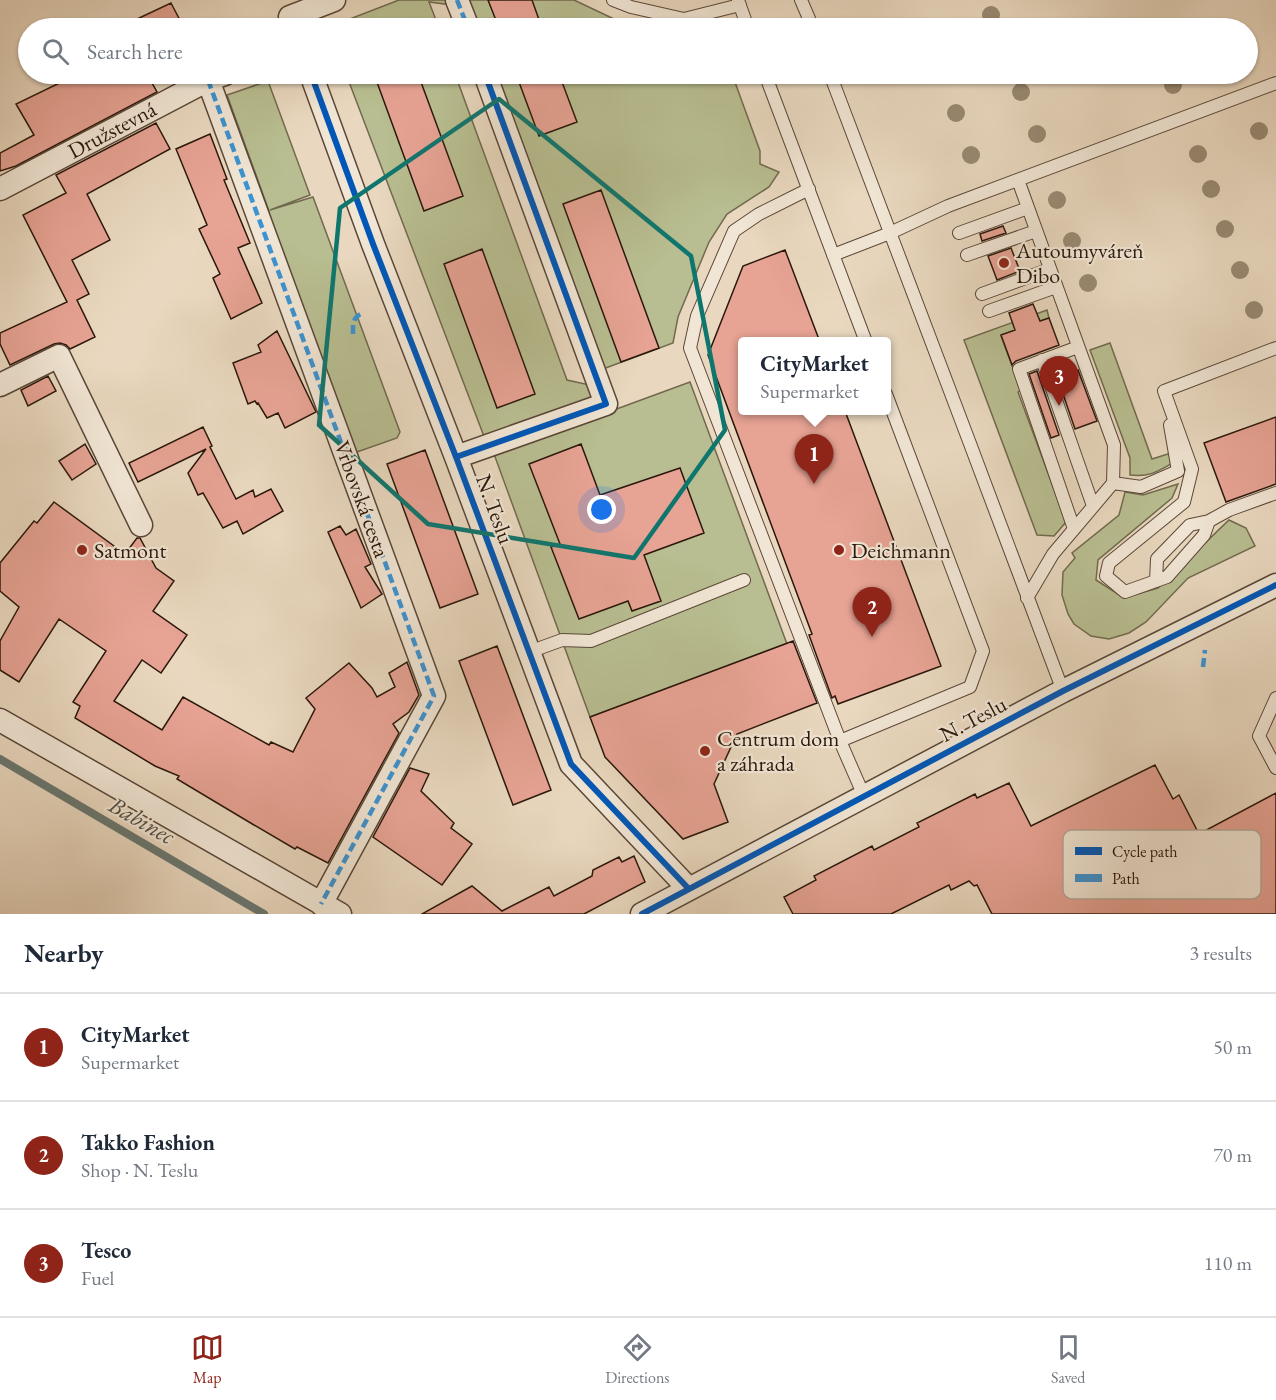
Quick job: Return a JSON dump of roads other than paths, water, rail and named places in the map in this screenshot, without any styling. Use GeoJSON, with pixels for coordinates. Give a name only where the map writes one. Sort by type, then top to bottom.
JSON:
{"type":"FeatureCollection","features":[{"type":"Feature","properties":{"kind":"street"},"geometry":{"type":"LineString","coordinates":[[290,18],[334,0]]}},
{"type":"Feature","properties":{"kind":"street"},"geometry":{"type":"LineString","coordinates":[[457,0],[464,18]]}},
{"type":"Feature","properties":{"kind":"street","name":"Družstevná"},"geometry":{"type":"LineString","coordinates":[[0,189],[203,84]]}},
{"type":"Feature","properties":{"kind":"street","name":"Vrbovská cesta"},"geometry":{"type":"LineString","coordinates":[[0,720],[331,909],[434,696],[219,84]]}},
{"type":"Feature","properties":{"kind":"street","name":"N. Teslu"},"geometry":{"type":"LineString","coordinates":[[315,84],[373,244],[571,764],[688,888]]}},
{"type":"Feature","properties":{"kind":"street"},"geometry":{"type":"LineString","coordinates":[[456,457],[606,404],[488,84]]}},
{"type":"Feature","properties":{"kind":"street"},"geometry":{"type":"LineString","coordinates":[[0,385],[59,356],[141,525]]}},
{"type":"Feature","properties":{"kind":"street","name":"N. Teslu"},"geometry":{"type":"LineString","coordinates":[[642,914],[1062,691],[1276,585]]}},
{"type":"Feature","properties":{"kind":"lane"},"geometry":{"type":"LineString","coordinates":[[613,0],[631,8],[679,18]]}},
{"type":"Feature","properties":{"kind":"lane"},"geometry":{"type":"LineString","coordinates":[[801,0],[809,18]]}},
{"type":"Feature","properties":{"kind":"lane"},"geometry":{"type":"LineString","coordinates":[[687,18],[739,3],[744,18]]}},
{"type":"Feature","properties":{"kind":"lane"},"geometry":{"type":"LineString","coordinates":[[833,255],[890,233],[948,206],[1276,83]]}},
{"type":"Feature","properties":{"kind":"lane"},"geometry":{"type":"LineString","coordinates":[[769,84],[864,337]]}},
{"type":"Feature","properties":{"kind":"lane"},"geometry":{"type":"LineString","coordinates":[[834,84],[1062,691]]}},
{"type":"Feature","properties":{"kind":"lane"},"geometry":{"type":"LineString","coordinates":[[1018,180],[1114,445],[1113,483],[1053,554],[1027,598]]}},
{"type":"Feature","properties":{"kind":"lane"},"geometry":{"type":"LineString","coordinates":[[809,189],[759,214],[734,231],[697,316],[690,348],[840,741],[864,796]]}},
{"type":"Feature","properties":{"kind":"lane"},"geometry":{"type":"LineString","coordinates":[[959,233],[1028,208]]}},
{"type":"Feature","properties":{"kind":"lane"},"geometry":{"type":"LineString","coordinates":[[967,255],[1036,231]]}},
{"type":"Feature","properties":{"kind":"lane"},"geometry":{"type":"LineString","coordinates":[[982,294],[1050,269]]}},
{"type":"Feature","properties":{"kind":"lane"},"geometry":{"type":"LineString","coordinates":[[989,311],[1056,287]]}},
{"type":"Feature","properties":{"kind":"lane"},"geometry":{"type":"LineString","coordinates":[[1074,529],[1019,369],[1078,347]]}},
{"type":"Feature","properties":{"kind":"lane"},"geometry":{"type":"LineString","coordinates":[[1164,391],[1276,348]]}},
{"type":"Feature","properties":{"kind":"lane"},"geometry":{"type":"LineString","coordinates":[[1042,360],[1093,506]]}},
{"type":"Feature","properties":{"kind":"lane"},"geometry":{"type":"LineString","coordinates":[[1113,483],[1140,487],[1178,471],[1164,391]]}},
{"type":"Feature","properties":{"kind":"lane"},"geometry":{"type":"LineString","coordinates":[[1164,391],[1192,470],[1184,502],[1109,563],[1106,576],[1125,592],[1167,577],[1204,535],[1209,522]]}},
{"type":"Feature","properties":{"kind":"lane"},"geometry":{"type":"LineString","coordinates":[[840,741],[970,687],[983,651],[891,407]]}},
{"type":"Feature","properties":{"kind":"lane"},"geometry":{"type":"LineString","coordinates":[[1156,581],[1156,559],[1190,525],[1209,522],[1229,510],[1276,493]]}},
{"type":"Feature","properties":{"kind":"lane"},"geometry":{"type":"LineString","coordinates":[[529,652],[562,640],[591,641],[744,580]]}},
{"type":"Feature","properties":{"kind":"lane"},"geometry":{"type":"LineString","coordinates":[[1276,698],[1259,736],[1276,768]]}},
{"type":"Feature","properties":{"kind":"waterway","name":"Babinec"},"geometry":{"type":"LineString","coordinates":[[0,759],[264,914]]}},
{"type":"Feature","properties":{"kind":"place","name":"Autoumyváreň Dibo"},"geometry":{"type":"Point","coordinates":[1004,263]}},
{"type":"Feature","properties":{"kind":"place","name":"Tesco"},"geometry":{"type":"Point","coordinates":[1059,406]}},
{"type":"Feature","properties":{"kind":"place","name":"CityMarket"},"geometry":{"type":"Point","coordinates":[814,484]}},
{"type":"Feature","properties":{"kind":"place","name":"Satmont"},"geometry":{"type":"Point","coordinates":[82,550]}},
{"type":"Feature","properties":{"kind":"place","name":"Deichmann"},"geometry":{"type":"Point","coordinates":[839,550]}},
{"type":"Feature","properties":{"kind":"place","name":"Takko Fashion"},"geometry":{"type":"Point","coordinates":[872,637]}},
{"type":"Feature","properties":{"kind":"place","name":"Centrum dom a záhrada"},"geometry":{"type":"Point","coordinates":[705,751]}}]}
